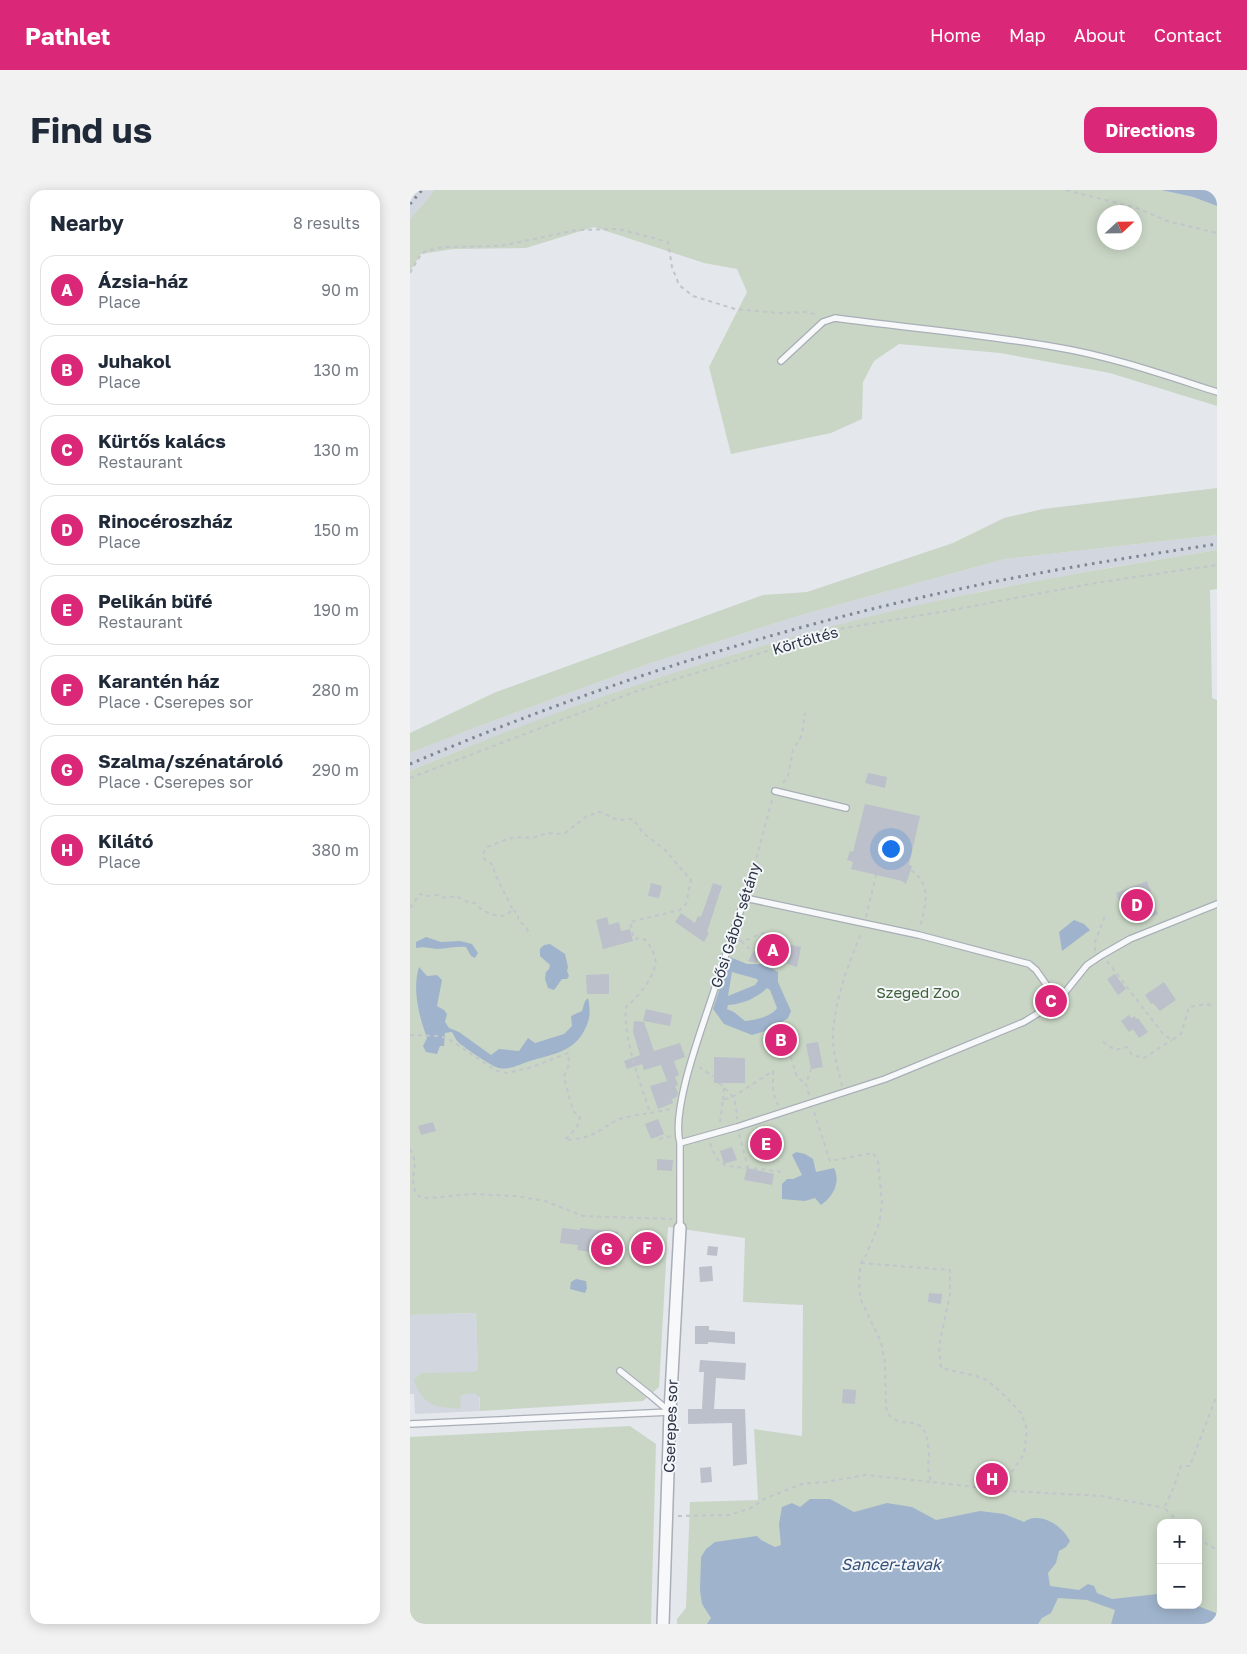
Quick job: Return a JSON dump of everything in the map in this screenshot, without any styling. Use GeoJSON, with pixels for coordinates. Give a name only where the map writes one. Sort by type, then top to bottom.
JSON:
{"type":"FeatureCollection","features":[{"type":"Feature","properties":{"kind":"street","name":"Cserepes sor"},"geometry":{"type":"LineString","coordinates":[[663,1624],[670,1412],[680,1224]]}},
{"type":"Feature","properties":{"kind":"lane"},"geometry":{"type":"LineString","coordinates":[[781,361],[823,322],[836,318],[966,333],[1056,347],[1103,357],[1217,392]]}},
{"type":"Feature","properties":{"kind":"lane"},"geometry":{"type":"LineString","coordinates":[[775,791],[846,808]]}},
{"type":"Feature","properties":{"kind":"lane"},"geometry":{"type":"LineString","coordinates":[[745,898],[918,935],[1029,964],[1036,970],[1058,1001]]}},
{"type":"Feature","properties":{"kind":"lane","name":"Gősi Gábor sétány"},"geometry":{"type":"LineString","coordinates":[[680,1224],[680,1143],[678,1135],[681,1107],[690,1063],[745,898]]}},
{"type":"Feature","properties":{"kind":"lane"},"geometry":{"type":"LineString","coordinates":[[680,1143],[737,1127],[885,1079],[1024,1022],[1058,1001],[1087,966],[1102,955],[1130,939],[1217,904]]}},
{"type":"Feature","properties":{"kind":"lane"},"geometry":{"type":"LineString","coordinates":[[620,1371],[670,1412]]}},
{"type":"Feature","properties":{"kind":"lane"},"geometry":{"type":"LineString","coordinates":[[410,1424],[670,1412]]}},
{"type":"Feature","properties":{"kind":"path"},"geometry":{"type":"LineString","coordinates":[[1066,190],[1137,208],[1167,222],[1217,233]]}},
{"type":"Feature","properties":{"kind":"path"},"geometry":{"type":"LineString","coordinates":[[410,273],[421,254],[444,247],[500,246],[577,230],[618,229],[668,242],[672,267],[679,285],[693,296],[735,309],[778,313],[806,312],[836,318]]}},
{"type":"Feature","properties":{"kind":"path","name":"Körtöltés"},"geometry":{"type":"LineString","coordinates":[[410,778],[637,691],[839,629],[1094,583],[1217,566]]}},
{"type":"Feature","properties":{"kind":"path","name":"Gősi Gábor sétány"},"geometry":{"type":"LineString","coordinates":[[745,898],[775,791],[788,776],[793,750],[802,734],[805,712]]}},
{"type":"Feature","properties":{"kind":"path"},"geometry":{"type":"LineString","coordinates":[[530,936],[526,928],[518,920],[518,914],[513,910],[495,874],[493,865],[484,859],[483,853],[487,847],[515,837],[532,838],[548,833],[565,833],[587,816],[600,812],[618,820],[633,819],[642,833],[665,850],[691,880],[686,904],[680,910],[630,922],[634,939],[642,938],[647,941],[655,957],[654,971],[634,1000],[626,1007],[625,1014],[630,1046],[650,1113]]}},
{"type":"Feature","properties":{"kind":"path"},"geometry":{"type":"LineString","coordinates":[[911,870],[920,878],[926,888],[926,900],[918,935]]}},
{"type":"Feature","properties":{"kind":"path"},"geometry":{"type":"LineString","coordinates":[[843,1093],[833,1044],[837,1007],[848,963],[865,925],[876,875]]}},
{"type":"Feature","properties":{"kind":"path"},"geometry":{"type":"LineString","coordinates":[[410,908],[420,894],[428,896],[438,895],[446,898],[456,896],[475,903],[479,909],[500,916],[513,910]]}},
{"type":"Feature","properties":{"kind":"path"},"geometry":{"type":"LineString","coordinates":[[1095,960],[1095,942],[1105,916]]}},
{"type":"Feature","properties":{"kind":"path"},"geometry":{"type":"LineString","coordinates":[[731,938],[741,941],[750,940],[759,934],[767,933],[785,940],[784,943]]}},
{"type":"Feature","properties":{"kind":"path"},"geometry":{"type":"LineString","coordinates":[[741,941],[752,952]]}},
{"type":"Feature","properties":{"kind":"path"},"geometry":{"type":"LineString","coordinates":[[1102,955],[1163,1034],[1172,1040]]}},
{"type":"Feature","properties":{"kind":"path"},"geometry":{"type":"LineString","coordinates":[[1103,1042],[1115,1050],[1127,1047],[1132,1055],[1144,1058],[1181,1034],[1189,1007],[1206,1004],[1212,1006]]}},
{"type":"Feature","properties":{"kind":"path"},"geometry":{"type":"LineString","coordinates":[[410,1035],[446,1038],[497,1071],[507,1073],[532,1067],[568,1053],[569,1064],[564,1077],[573,1111],[580,1117],[577,1127],[565,1140],[582,1139],[593,1135],[599,1130],[625,1118],[681,1107]]}},
{"type":"Feature","properties":{"kind":"path"},"geometry":{"type":"LineString","coordinates":[[791,1057],[797,1077],[806,1084],[830,1161],[873,1153],[878,1162],[882,1204],[879,1224],[866,1256],[860,1263],[860,1298],[880,1342],[885,1363],[886,1408],[890,1416],[899,1422],[915,1423],[922,1427],[927,1436],[928,1468],[931,1482]]}},
{"type":"Feature","properties":{"kind":"path"},"geometry":{"type":"LineString","coordinates":[[690,1063],[714,1076]]}},
{"type":"Feature","properties":{"kind":"path"},"geometry":{"type":"LineString","coordinates":[[806,1084],[811,1069]]}},
{"type":"Feature","properties":{"kind":"path"},"geometry":{"type":"LineString","coordinates":[[724,1100],[734,1096],[773,1071],[774,1092],[780,1113]]}},
{"type":"Feature","properties":{"kind":"path"},"geometry":{"type":"LineString","coordinates":[[719,1083],[734,1096],[737,1107],[737,1127],[748,1168]]}},
{"type":"Feature","properties":{"kind":"path"},"geometry":{"type":"LineString","coordinates":[[719,1132],[724,1087]]}},
{"type":"Feature","properties":{"kind":"path"},"geometry":{"type":"LineString","coordinates":[[659,1139],[678,1135]]}},
{"type":"Feature","properties":{"kind":"path"},"geometry":{"type":"LineString","coordinates":[[707,1136],[714,1156],[730,1168],[781,1172]]}},
{"type":"Feature","properties":{"kind":"path"},"geometry":{"type":"LineString","coordinates":[[410,1149],[415,1161],[413,1180],[415,1192],[420,1197],[473,1194],[516,1196],[545,1202],[582,1216],[680,1224]]}},
{"type":"Feature","properties":{"kind":"path"},"geometry":{"type":"LineString","coordinates":[[860,1263],[950,1270],[950,1294],[939,1346],[940,1368],[987,1380],[1021,1413],[1027,1429],[1024,1454],[1000,1489]]}},
{"type":"Feature","properties":{"kind":"path"},"geometry":{"type":"LineString","coordinates":[[1164,1508],[1181,1466],[1190,1466],[1217,1399]]}},
{"type":"Feature","properties":{"kind":"path"},"geometry":{"type":"LineString","coordinates":[[689,1516],[729,1514],[751,1508],[766,1498],[802,1484],[866,1475],[1077,1496],[1102,1496],[1164,1508],[1176,1519]]}},
{"type":"Feature","properties":{"kind":"path"},"geometry":{"type":"LineString","coordinates":[[1202,1541],[1217,1550]]}},
{"type":"Feature","properties":{"kind":"shaded area"},"geometry":{"type":"Polygon","coordinates":[[[435,190],[410,219],[410,191],[435,190]]]}},
{"type":"Feature","properties":{"kind":"shaded area"},"geometry":{"type":"Polygon","coordinates":[[[1217,535],[1217,550],[983,591],[838,625],[735,654],[602,698],[458,751],[410,771],[410,753],[648,664],[801,615],[1005,559],[1217,535]]]}},
{"type":"Feature","properties":{"kind":"shaded area"},"geometry":{"type":"Polygon","coordinates":[[[476,1313],[480,1411],[415,1414],[414,1394],[410,1394],[410,1315],[476,1313]]]}},
{"type":"Feature","properties":{"kind":"green space"},"geometry":{"type":"Polygon","coordinates":[[[435,190],[1161,190],[1193,197],[1217,206],[1217,406],[1110,373],[1000,353],[899,344],[874,361],[863,382],[862,419],[831,433],[731,454],[709,367],[747,292],[737,269],[704,263],[594,227],[526,248],[453,249],[421,254],[410,271],[410,219],[435,190]]]}},
{"type":"Feature","properties":{"kind":"green space"},"geometry":{"type":"Polygon","coordinates":[[[1217,488],[1217,535],[1005,559],[801,615],[648,664],[410,753],[410,733],[496,692],[763,595],[807,592],[953,543],[1004,518],[1043,509],[1217,488]]]}},
{"type":"Feature","properties":{"kind":"green space","name":"Szeged Zoo"},"geometry":{"type":"Polygon","coordinates":[[[1217,550],[1217,589],[1210,590],[1212,698],[1217,700],[1217,1624],[677,1624],[677,1619],[686,1608],[690,1502],[758,1500],[754,1429],[802,1436],[803,1305],[743,1302],[745,1238],[668,1227],[659,1387],[643,1401],[480,1411],[480,1398],[475,1393],[461,1395],[460,1409],[431,1404],[422,1396],[414,1380],[421,1373],[474,1372],[478,1370],[476,1313],[410,1315],[410,771],[568,709],[729,656],[884,613],[1026,583],[1217,550]]]}},
{"type":"Feature","properties":{"kind":"green space"},"geometry":{"type":"Polygon","coordinates":[[[630,1426],[656,1444],[651,1624],[410,1624],[410,1437],[630,1426]]]}},
{"type":"Feature","properties":{"kind":"water"},"geometry":{"type":"Polygon","coordinates":[[[1161,190],[1217,190],[1217,206],[1193,197],[1161,190]]]}},
{"type":"Feature","properties":{"kind":"water"},"geometry":{"type":"Polygon","coordinates":[[[1074,920],[1084,924],[1090,930],[1062,951],[1059,932],[1074,920]]]}},
{"type":"Feature","properties":{"kind":"water"},"geometry":{"type":"Polygon","coordinates":[[[426,937],[441,942],[460,941],[472,944],[478,953],[475,958],[471,956],[466,947],[416,948],[416,942],[426,937]]]}},
{"type":"Feature","properties":{"kind":"water"},"geometry":{"type":"Polygon","coordinates":[[[550,944],[565,954],[569,976],[567,979],[562,979],[554,990],[548,988],[545,979],[550,965],[540,956],[540,949],[544,945],[550,944]]]}},
{"type":"Feature","properties":{"kind":"water"},"geometry":{"type":"Polygon","coordinates":[[[730,957],[747,964],[763,964],[778,972],[778,982],[791,1011],[788,1018],[772,1029],[752,1035],[724,1024],[713,1009],[730,957]],[[732,972],[728,996],[755,985],[758,981],[757,979],[732,972]],[[767,988],[749,1000],[728,1005],[727,1009],[745,1021],[767,1016],[777,1008],[770,990],[767,988]]]}},
{"type":"Feature","properties":{"kind":"water"},"geometry":{"type":"Polygon","coordinates":[[[419,967],[427,976],[437,975],[442,980],[437,1006],[447,1014],[445,1022],[449,1028],[459,1032],[491,1055],[499,1049],[519,1051],[528,1038],[535,1043],[564,1034],[572,1026],[571,1016],[582,1011],[588,998],[590,1011],[588,1023],[579,1038],[568,1048],[510,1068],[496,1067],[488,1063],[458,1042],[452,1032],[445,1033],[444,1046],[440,1046],[437,1054],[426,1052],[423,1046],[427,1038],[421,1021],[416,994],[419,967]]]}},
{"type":"Feature","properties":{"kind":"water"},"geometry":{"type":"Polygon","coordinates":[[[796,1152],[805,1154],[813,1159],[816,1172],[834,1168],[837,1179],[835,1189],[821,1205],[815,1198],[805,1201],[782,1199],[782,1184],[787,1179],[793,1179],[802,1175],[792,1155],[796,1152]]]}},
{"type":"Feature","properties":{"kind":"water"},"geometry":{"type":"Polygon","coordinates":[[[576,1279],[586,1281],[587,1288],[585,1293],[570,1289],[571,1282],[576,1279]]]}},
{"type":"Feature","properties":{"kind":"water","name":"Sancer-tavak"},"geometry":{"type":"Polygon","coordinates":[[[810,1499],[830,1499],[854,1512],[887,1503],[912,1507],[936,1520],[980,1511],[1004,1514],[1024,1522],[1034,1518],[1046,1519],[1060,1528],[1070,1541],[1066,1547],[1059,1551],[1056,1563],[1048,1573],[1050,1586],[1079,1590],[1088,1584],[1094,1586],[1097,1593],[1112,1599],[1157,1594],[1157,1609],[1202,1608],[1216,1613],[1217,1624],[1111,1624],[1115,1610],[1087,1600],[1058,1598],[1051,1613],[1042,1618],[1038,1624],[707,1624],[711,1618],[702,1604],[700,1591],[701,1557],[706,1549],[715,1542],[757,1536],[775,1547],[781,1545],[779,1524],[782,1507],[792,1503],[800,1507],[810,1499]]]}},
{"type":"Feature","properties":{"kind":"building"},"geometry":{"type":"Polygon","coordinates":[[[868,773],[887,777],[885,788],[865,783],[868,773]]]}},
{"type":"Feature","properties":{"kind":"building"},"geometry":{"type":"Polygon","coordinates":[[[865,804],[920,816],[909,865],[912,866],[906,884],[902,881],[851,869],[853,862],[847,860],[850,851],[853,852],[865,804]]]}},
{"type":"Feature","properties":{"kind":"building"},"geometry":{"type":"Polygon","coordinates":[[[1147,881],[1152,895],[1150,896],[1158,914],[1144,920],[1141,924],[1136,921],[1134,923],[1124,914],[1116,893],[1147,881]]]}},
{"type":"Feature","properties":{"kind":"building"},"geometry":{"type":"Polygon","coordinates":[[[651,883],[662,886],[659,898],[648,896],[651,883]]]}},
{"type":"Feature","properties":{"kind":"building"},"geometry":{"type":"Polygon","coordinates":[[[713,883],[722,886],[707,932],[709,933],[704,942],[675,922],[681,913],[695,923],[698,916],[701,917],[713,883]]]}},
{"type":"Feature","properties":{"kind":"building"},"geometry":{"type":"Polygon","coordinates":[[[607,917],[609,925],[619,922],[621,931],[630,929],[633,941],[603,949],[596,920],[607,917]]]}},
{"type":"Feature","properties":{"kind":"building"},"geometry":{"type":"Polygon","coordinates":[[[767,937],[776,938],[774,945],[782,943],[801,947],[797,967],[768,954],[759,957],[756,963],[748,961],[753,952],[759,949],[759,939],[767,937]]]}},
{"type":"Feature","properties":{"kind":"building"},"geometry":{"type":"Polygon","coordinates":[[[609,974],[609,994],[587,994],[586,975],[609,974]]]}},
{"type":"Feature","properties":{"kind":"building"},"geometry":{"type":"Polygon","coordinates":[[[1115,974],[1126,989],[1118,995],[1107,979],[1115,974]]]}},
{"type":"Feature","properties":{"kind":"building"},"geometry":{"type":"Polygon","coordinates":[[[1164,982],[1176,1000],[1160,1011],[1153,1003],[1151,1004],[1145,995],[1164,982]]]}},
{"type":"Feature","properties":{"kind":"building"},"geometry":{"type":"Polygon","coordinates":[[[646,1009],[672,1015],[670,1026],[643,1021],[646,1009]]]}},
{"type":"Feature","properties":{"kind":"building"},"geometry":{"type":"Polygon","coordinates":[[[1129,1015],[1131,1018],[1135,1016],[1136,1019],[1138,1018],[1148,1032],[1139,1038],[1133,1029],[1129,1032],[1121,1021],[1129,1015]]]}},
{"type":"Feature","properties":{"kind":"building"},"geometry":{"type":"Polygon","coordinates":[[[634,1021],[644,1022],[654,1051],[680,1043],[685,1057],[674,1061],[679,1075],[675,1077],[678,1085],[675,1086],[678,1093],[677,1097],[672,1099],[673,1103],[658,1109],[650,1086],[667,1081],[661,1065],[644,1070],[642,1064],[627,1069],[624,1061],[640,1055],[633,1032],[634,1021]]]}},
{"type":"Feature","properties":{"kind":"building"},"geometry":{"type":"Polygon","coordinates":[[[788,1033],[784,1046],[769,1042],[788,1033]]]}},
{"type":"Feature","properties":{"kind":"building"},"geometry":{"type":"Polygon","coordinates":[[[818,1042],[823,1067],[811,1069],[806,1044],[818,1042]]]}},
{"type":"Feature","properties":{"kind":"building"},"geometry":{"type":"Polygon","coordinates":[[[714,1057],[745,1058],[745,1083],[714,1083],[714,1057]]]}},
{"type":"Feature","properties":{"kind":"building"},"geometry":{"type":"Polygon","coordinates":[[[658,1119],[664,1134],[651,1139],[645,1124],[658,1119]]]}},
{"type":"Feature","properties":{"kind":"building"},"geometry":{"type":"Polygon","coordinates":[[[433,1122],[436,1131],[421,1135],[418,1126],[433,1122]]]}},
{"type":"Feature","properties":{"kind":"building"},"geometry":{"type":"Polygon","coordinates":[[[769,1133],[776,1146],[774,1147],[777,1157],[764,1162],[756,1142],[758,1141],[756,1137],[769,1133]]]}},
{"type":"Feature","properties":{"kind":"building"},"geometry":{"type":"Polygon","coordinates":[[[732,1147],[737,1160],[724,1164],[720,1151],[732,1147]]]}},
{"type":"Feature","properties":{"kind":"building"},"geometry":{"type":"Polygon","coordinates":[[[657,1159],[673,1160],[672,1171],[657,1170],[657,1159]]]}},
{"type":"Feature","properties":{"kind":"building"},"geometry":{"type":"Polygon","coordinates":[[[747,1168],[774,1174],[772,1185],[744,1180],[747,1168]]]}},
{"type":"Feature","properties":{"kind":"building"},"geometry":{"type":"Polygon","coordinates":[[[562,1228],[618,1232],[614,1267],[596,1265],[597,1253],[577,1250],[578,1245],[560,1243],[562,1228]]]}},
{"type":"Feature","properties":{"kind":"building"},"geometry":{"type":"Polygon","coordinates":[[[641,1235],[655,1237],[652,1261],[638,1259],[641,1235]]]}},
{"type":"Feature","properties":{"kind":"building"},"geometry":{"type":"Polygon","coordinates":[[[708,1246],[718,1247],[717,1256],[707,1255],[708,1246]]]}},
{"type":"Feature","properties":{"kind":"building"},"geometry":{"type":"Polygon","coordinates":[[[712,1266],[713,1281],[700,1282],[699,1267],[712,1266]]]}},
{"type":"Feature","properties":{"kind":"building"},"geometry":{"type":"Polygon","coordinates":[[[929,1293],[942,1294],[941,1304],[928,1302],[929,1293]]]}},
{"type":"Feature","properties":{"kind":"building"},"geometry":{"type":"Polygon","coordinates":[[[695,1326],[709,1326],[709,1330],[735,1332],[735,1344],[708,1342],[708,1344],[695,1344],[695,1326]]]}},
{"type":"Feature","properties":{"kind":"building"},"geometry":{"type":"Polygon","coordinates":[[[700,1360],[746,1363],[745,1380],[716,1378],[714,1409],[745,1409],[747,1464],[733,1466],[732,1423],[688,1424],[688,1409],[702,1409],[704,1372],[699,1372],[700,1360]]]}},
{"type":"Feature","properties":{"kind":"building"},"geometry":{"type":"Polygon","coordinates":[[[843,1389],[856,1390],[855,1404],[842,1403],[843,1389]]]}},
{"type":"Feature","properties":{"kind":"building"},"geometry":{"type":"Polygon","coordinates":[[[711,1467],[712,1482],[701,1483],[700,1468],[711,1467]]]}},
{"type":"Feature","properties":{"kind":"railway"},"geometry":{"type":"LineString","coordinates":[[410,204],[422,190]]}},
{"type":"Feature","properties":{"kind":"railway"},"geometry":{"type":"LineString","coordinates":[[410,764],[477,736],[613,685],[752,641],[893,604],[996,581],[1217,544]]}},
{"type":"Feature","properties":{"kind":"place","name":"Rinocéroszház"},"geometry":{"type":"Point","coordinates":[1137,905]}},
{"type":"Feature","properties":{"kind":"place","name":"Ázsia-ház"},"geometry":{"type":"Point","coordinates":[773,950]}},
{"type":"Feature","properties":{"kind":"place","name":"Kürtős kalács"},"geometry":{"type":"Point","coordinates":[1051,1001]}},
{"type":"Feature","properties":{"kind":"place","name":"Juhakol"},"geometry":{"type":"Point","coordinates":[781,1040]}},
{"type":"Feature","properties":{"kind":"place","name":"Pelikán büfé"},"geometry":{"type":"Point","coordinates":[766,1144]}},
{"type":"Feature","properties":{"kind":"place","name":"Karantén ház"},"geometry":{"type":"Point","coordinates":[647,1248]}},
{"type":"Feature","properties":{"kind":"place","name":"Szalma/szénatároló"},"geometry":{"type":"Point","coordinates":[607,1249]}},
{"type":"Feature","properties":{"kind":"place","name":"Kilátó"},"geometry":{"type":"Point","coordinates":[992,1479]}}]}
